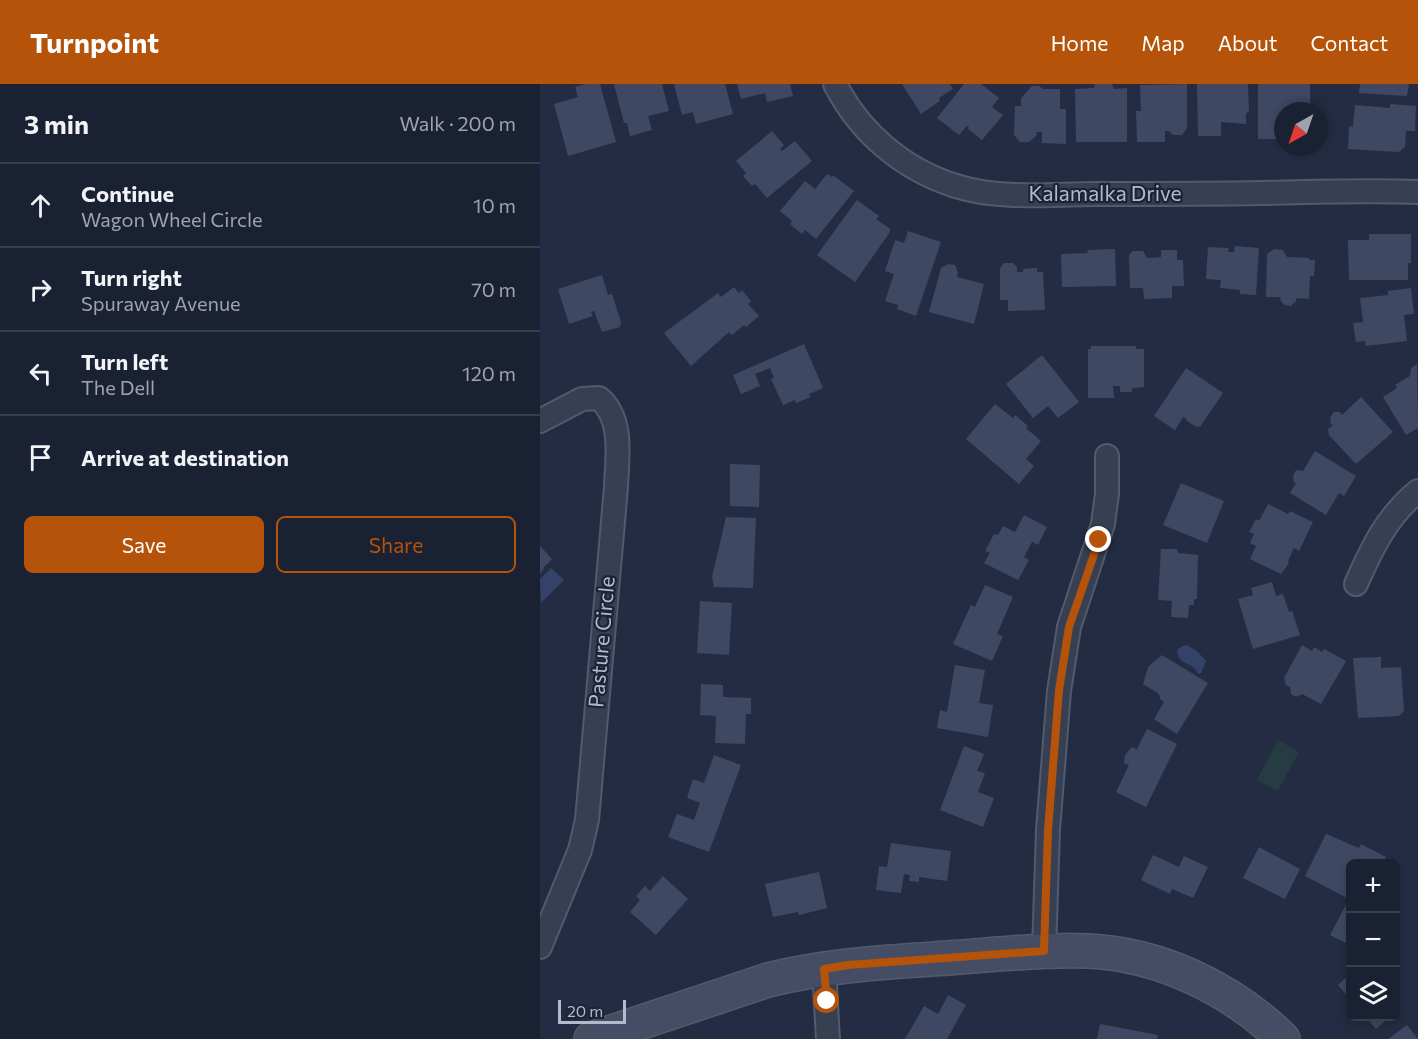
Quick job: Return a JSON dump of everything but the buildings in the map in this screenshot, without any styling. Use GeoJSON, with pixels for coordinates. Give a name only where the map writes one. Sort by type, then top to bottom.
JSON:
{"type":"FeatureCollection","features":[{"type":"Feature","properties":{"kind":"street","name":"Kalamalka Drive"},"geometry":{"type":"LineString","coordinates":[[835,84],[854,116],[900,159],[936,179],[976,191],[1010,195],[1381,190],[1418,192]]}},
{"type":"Feature","properties":{"kind":"street","name":"Pasture Circle"},"geometry":{"type":"LineString","coordinates":[[540,420],[582,399],[599,398],[611,412],[617,446],[616,487],[587,820],[572,871],[540,947]]}},
{"type":"Feature","properties":{"kind":"street"},"geometry":{"type":"LineString","coordinates":[[1044,951],[1048,830],[1059,690],[1069,627],[1103,524],[1107,494],[1107,456]]}},
{"type":"Feature","properties":{"kind":"street"},"geometry":{"type":"LineString","coordinates":[[1356,584],[1383,529],[1395,512],[1418,490]]}},
{"type":"Feature","properties":{"kind":"street"},"geometry":{"type":"LineString","coordinates":[[591,1039],[768,980],[824,969],[848,965],[1044,951],[1109,953],[1163,965],[1194,978],[1234,1001],[1283,1039]]}},
{"type":"Feature","properties":{"kind":"street"},"geometry":{"type":"LineString","coordinates":[[824,969],[828,1039]]}},
{"type":"Feature","properties":{"kind":"shaded area"},"geometry":{"type":"Polygon","coordinates":[[[1278,740],[1299,752],[1278,791],[1257,780],[1278,740]]]}},
{"type":"Feature","properties":{"kind":"water"},"geometry":{"type":"Polygon","coordinates":[[[551,568],[564,580],[541,603],[540,579],[551,568]]]}},
{"type":"Feature","properties":{"kind":"water"},"geometry":{"type":"Polygon","coordinates":[[[1187,645],[1197,651],[1206,661],[1201,673],[1198,674],[1193,667],[1179,658],[1178,649],[1187,645]]]}},
{"type":"Feature","properties":{"kind":"route"},"geometry":{"type":"LineString","coordinates":[[827,1001],[824,969],[848,965],[1044,951],[1048,830],[1059,690],[1069,627],[1099,540]]}}]}
